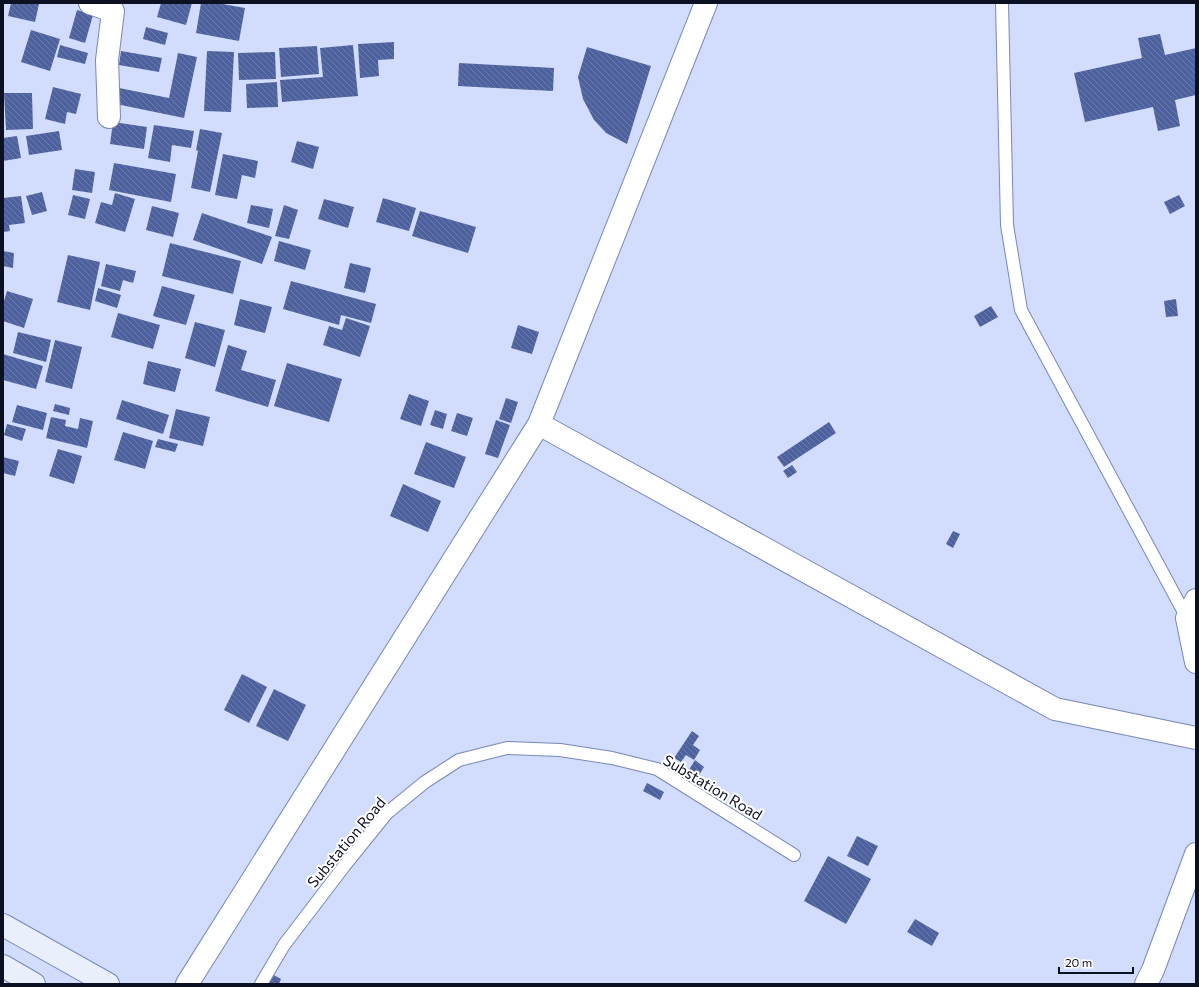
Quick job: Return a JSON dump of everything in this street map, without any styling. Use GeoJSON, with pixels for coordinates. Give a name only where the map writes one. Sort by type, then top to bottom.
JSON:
{"type":"FeatureCollection","features":[{"type":"Feature","properties":{"kind":"main road"},"geometry":{"type":"LineString","coordinates":[[3,925],[108,984]]}},
{"type":"Feature","properties":{"kind":"main road"},"geometry":{"type":"LineString","coordinates":[[3,966],[34,984]]}},
{"type":"Feature","properties":{"kind":"street"},"geometry":{"type":"LineString","coordinates":[[90,3],[113,11],[107,60],[109,117]]}},
{"type":"Feature","properties":{"kind":"street"},"geometry":{"type":"LineString","coordinates":[[188,984],[540,424],[706,3]]}},
{"type":"Feature","properties":{"kind":"street"},"geometry":{"type":"LineString","coordinates":[[540,424],[1055,710],[1196,738]]}},
{"type":"Feature","properties":{"kind":"street"},"geometry":{"type":"LineString","coordinates":[[1191,609],[1196,662]]}},
{"type":"Feature","properties":{"kind":"street"},"geometry":{"type":"LineString","coordinates":[[1146,984],[1153,970],[1196,854]]}},
{"type":"Feature","properties":{"kind":"lane"},"geometry":{"type":"LineString","coordinates":[[1002,3],[1007,225],[1021,310],[1191,609]]}},
{"type":"Feature","properties":{"kind":"lane","name":"Substation Road"},"geometry":{"type":"LineString","coordinates":[[261,984],[284,945],[387,813],[426,782],[459,760],[507,748],[560,750],[612,758],[657,769],[794,855]]}},
{"type":"Feature","properties":{"kind":"building"},"geometry":{"type":"Polygon","coordinates":[[[11,3],[39,4],[35,22],[8,16],[11,3]]]}},
{"type":"Feature","properties":{"kind":"building"},"geometry":{"type":"Polygon","coordinates":[[[161,3],[192,3],[186,25],[157,17],[161,3]]]}},
{"type":"Feature","properties":{"kind":"building"},"geometry":{"type":"Polygon","coordinates":[[[201,3],[217,3],[245,8],[239,41],[196,33],[201,3]]]}},
{"type":"Feature","properties":{"kind":"building"},"geometry":{"type":"Polygon","coordinates":[[[77,10],[93,15],[85,43],[69,38],[77,10]]]}},
{"type":"Feature","properties":{"kind":"building"},"geometry":{"type":"Polygon","coordinates":[[[146,27],[168,33],[165,45],[143,39],[146,27]]]}},
{"type":"Feature","properties":{"kind":"building"},"geometry":{"type":"Polygon","coordinates":[[[31,30],[60,39],[50,71],[21,62],[31,30]]]}},
{"type":"Feature","properties":{"kind":"building"},"geometry":{"type":"Polygon","coordinates":[[[1160,34],[1165,55],[1196,48],[1196,95],[1175,100],[1180,126],[1158,131],[1153,107],[1085,122],[1074,73],[1142,58],[1138,38],[1160,34]]]}},
{"type":"Feature","properties":{"kind":"building"},"geometry":{"type":"Polygon","coordinates":[[[394,42],[394,59],[378,60],[379,76],[360,78],[358,44],[394,42]]]}},
{"type":"Feature","properties":{"kind":"building"},"geometry":{"type":"Polygon","coordinates":[[[60,45],[88,53],[85,64],[57,57],[60,45]]]}},
{"type":"Feature","properties":{"kind":"building"},"geometry":{"type":"Polygon","coordinates":[[[353,45],[358,96],[282,102],[280,80],[323,77],[320,48],[353,45]]]}},
{"type":"Feature","properties":{"kind":"building"},"geometry":{"type":"Polygon","coordinates":[[[317,46],[319,74],[281,77],[279,48],[317,46]]]}},
{"type":"Feature","properties":{"kind":"building"},"geometry":{"type":"Polygon","coordinates":[[[587,47],[651,66],[627,144],[606,133],[594,120],[583,99],[578,77],[587,47]]]}},
{"type":"Feature","properties":{"kind":"building"},"geometry":{"type":"Polygon","coordinates":[[[121,51],[162,58],[159,72],[119,65],[121,51]]]}},
{"type":"Feature","properties":{"kind":"building"},"geometry":{"type":"Polygon","coordinates":[[[207,51],[234,52],[231,112],[204,111],[207,51]]]}},
{"type":"Feature","properties":{"kind":"building"},"geometry":{"type":"Polygon","coordinates":[[[275,52],[276,79],[239,80],[238,53],[275,52]]]}},
{"type":"Feature","properties":{"kind":"building"},"geometry":{"type":"Polygon","coordinates":[[[178,53],[197,57],[184,118],[116,104],[119,88],[169,98],[178,53]]]}},
{"type":"Feature","properties":{"kind":"building"},"geometry":{"type":"Polygon","coordinates":[[[459,63],[554,68],[553,91],[458,86],[459,63]]]}},
{"type":"Feature","properties":{"kind":"building"},"geometry":{"type":"Polygon","coordinates":[[[277,82],[278,107],[247,108],[246,84],[277,82]]]}},
{"type":"Feature","properties":{"kind":"building"},"geometry":{"type":"Polygon","coordinates":[[[53,87],[81,94],[76,114],[67,112],[65,124],[45,119],[53,87]]]}},
{"type":"Feature","properties":{"kind":"building"},"geometry":{"type":"Polygon","coordinates":[[[4,93],[32,93],[33,129],[6,130],[4,93]]]}},
{"type":"Feature","properties":{"kind":"building"},"geometry":{"type":"Polygon","coordinates":[[[113,122],[147,127],[144,149],[110,144],[113,122]]]}},
{"type":"Feature","properties":{"kind":"building"},"geometry":{"type":"Polygon","coordinates":[[[154,125],[194,131],[191,148],[172,145],[170,162],[148,158],[154,125]]]}},
{"type":"Feature","properties":{"kind":"building"},"geometry":{"type":"Polygon","coordinates":[[[200,129],[222,133],[210,192],[191,188],[198,151],[196,150],[200,129]]]}},
{"type":"Feature","properties":{"kind":"building"},"geometry":{"type":"Polygon","coordinates":[[[59,131],[62,150],[29,155],[26,136],[59,131]]]}},
{"type":"Feature","properties":{"kind":"building"},"geometry":{"type":"Polygon","coordinates":[[[17,136],[21,158],[3,161],[3,138],[17,136]]]}},
{"type":"Feature","properties":{"kind":"building"},"geometry":{"type":"Polygon","coordinates":[[[297,141],[319,147],[313,169],[291,162],[297,141]]]}},
{"type":"Feature","properties":{"kind":"building"},"geometry":{"type":"Polygon","coordinates":[[[223,154],[258,161],[255,178],[242,175],[237,199],[215,195],[223,154]]]}},
{"type":"Feature","properties":{"kind":"building"},"geometry":{"type":"Polygon","coordinates":[[[114,163],[176,174],[171,202],[109,190],[114,163]]]}},
{"type":"Feature","properties":{"kind":"building"},"geometry":{"type":"Polygon","coordinates":[[[75,169],[95,172],[92,193],[72,190],[75,169]]]}},
{"type":"Feature","properties":{"kind":"building"},"geometry":{"type":"Polygon","coordinates":[[[42,192],[47,211],[32,215],[26,196],[42,192]]]}},
{"type":"Feature","properties":{"kind":"building"},"geometry":{"type":"Polygon","coordinates":[[[115,193],[135,199],[125,232],[95,223],[101,202],[112,205],[115,193]]]}},
{"type":"Feature","properties":{"kind":"building"},"geometry":{"type":"Polygon","coordinates":[[[73,195],[90,199],[85,219],[68,215],[73,195]]]}},
{"type":"Feature","properties":{"kind":"building"},"geometry":{"type":"Polygon","coordinates":[[[1179,195],[1185,206],[1170,214],[1164,202],[1179,195]]]}},
{"type":"Feature","properties":{"kind":"building"},"geometry":{"type":"Polygon","coordinates":[[[21,196],[25,223],[9,225],[10,231],[3,232],[3,198],[21,196]]]}},
{"type":"Feature","properties":{"kind":"building"},"geometry":{"type":"Polygon","coordinates":[[[383,198],[416,208],[409,231],[376,222],[383,198]]]}},
{"type":"Feature","properties":{"kind":"building"},"geometry":{"type":"Polygon","coordinates":[[[324,199],[354,207],[348,228],[318,219],[324,199]]]}},
{"type":"Feature","properties":{"kind":"building"},"geometry":{"type":"Polygon","coordinates":[[[251,205],[273,209],[269,228],[247,223],[251,205]]]}},
{"type":"Feature","properties":{"kind":"building"},"geometry":{"type":"Polygon","coordinates":[[[284,205],[298,210],[289,239],[275,236],[284,205]]]}},
{"type":"Feature","properties":{"kind":"building"},"geometry":{"type":"Polygon","coordinates":[[[152,206],[179,213],[173,237],[146,230],[152,206]]]}},
{"type":"Feature","properties":{"kind":"building"},"geometry":{"type":"Polygon","coordinates":[[[420,211],[476,227],[468,253],[412,236],[420,211]]]}},
{"type":"Feature","properties":{"kind":"building"},"geometry":{"type":"Polygon","coordinates":[[[202,213],[272,237],[262,264],[193,240],[202,213]]]}},
{"type":"Feature","properties":{"kind":"building"},"geometry":{"type":"Polygon","coordinates":[[[279,241],[311,250],[305,270],[274,261],[279,241]]]}},
{"type":"Feature","properties":{"kind":"building"},"geometry":{"type":"Polygon","coordinates":[[[170,243],[241,261],[233,294],[162,276],[170,243]]]}},
{"type":"Feature","properties":{"kind":"building"},"geometry":{"type":"Polygon","coordinates":[[[3,251],[14,253],[13,268],[3,266],[3,251]]]}},
{"type":"Feature","properties":{"kind":"building"},"geometry":{"type":"Polygon","coordinates":[[[68,255],[100,262],[90,310],[57,302],[68,255]]]}},
{"type":"Feature","properties":{"kind":"building"},"geometry":{"type":"Polygon","coordinates":[[[350,263],[371,268],[365,293],[344,288],[350,263]]]}},
{"type":"Feature","properties":{"kind":"building"},"geometry":{"type":"Polygon","coordinates":[[[106,264],[136,271],[133,283],[123,280],[120,291],[101,286],[106,264]]]}},
{"type":"Feature","properties":{"kind":"building"},"geometry":{"type":"Polygon","coordinates":[[[291,281],[376,304],[371,323],[341,315],[339,325],[283,309],[291,281]]]}},
{"type":"Feature","properties":{"kind":"building"},"geometry":{"type":"Polygon","coordinates":[[[162,286],[195,295],[186,325],[153,316],[162,286]]]}},
{"type":"Feature","properties":{"kind":"building"},"geometry":{"type":"Polygon","coordinates":[[[98,288],[121,295],[117,308],[95,301],[98,288]]]}},
{"type":"Feature","properties":{"kind":"building"},"geometry":{"type":"Polygon","coordinates":[[[7,291],[33,299],[24,328],[3,321],[3,304],[7,291]]]}},
{"type":"Feature","properties":{"kind":"building"},"geometry":{"type":"Polygon","coordinates":[[[240,299],[272,307],[265,333],[234,325],[240,299]]]}},
{"type":"Feature","properties":{"kind":"building"},"geometry":{"type":"Polygon","coordinates":[[[1176,299],[1178,316],[1166,317],[1164,301],[1176,299]]]}},
{"type":"Feature","properties":{"kind":"building"},"geometry":{"type":"Polygon","coordinates":[[[991,306],[998,317],[980,327],[974,316],[991,306]]]}},
{"type":"Feature","properties":{"kind":"building"},"geometry":{"type":"Polygon","coordinates":[[[118,313],[160,325],[153,349],[111,337],[118,313]]]}},
{"type":"Feature","properties":{"kind":"building"},"geometry":{"type":"Polygon","coordinates":[[[346,318],[370,326],[360,357],[323,345],[329,326],[342,330],[346,318]]]}},
{"type":"Feature","properties":{"kind":"building"},"geometry":{"type":"Polygon","coordinates":[[[195,322],[225,330],[215,367],[185,358],[195,322]]]}},
{"type":"Feature","properties":{"kind":"building"},"geometry":{"type":"Polygon","coordinates":[[[518,325],[539,332],[532,354],[511,348],[518,325]]]}},
{"type":"Feature","properties":{"kind":"building"},"geometry":{"type":"Polygon","coordinates":[[[18,332],[51,340],[46,362],[13,353],[18,332]]]}},
{"type":"Feature","properties":{"kind":"building"},"geometry":{"type":"Polygon","coordinates":[[[55,340],[82,347],[72,389],[45,382],[55,340]]]}},
{"type":"Feature","properties":{"kind":"building"},"geometry":{"type":"Polygon","coordinates":[[[228,345],[247,351],[241,370],[276,380],[268,407],[215,391],[228,345]]]}},
{"type":"Feature","properties":{"kind":"building"},"geometry":{"type":"Polygon","coordinates":[[[3,354],[43,366],[36,389],[3,380],[3,354]]]}},
{"type":"Feature","properties":{"kind":"building"},"geometry":{"type":"Polygon","coordinates":[[[148,361],[181,369],[175,392],[143,384],[148,361]]]}},
{"type":"Feature","properties":{"kind":"building"},"geometry":{"type":"Polygon","coordinates":[[[287,363],[342,379],[329,422],[274,406],[287,363]]]}},
{"type":"Feature","properties":{"kind":"building"},"geometry":{"type":"Polygon","coordinates":[[[409,394],[429,401],[421,426],[400,419],[409,394]]]}},
{"type":"Feature","properties":{"kind":"building"},"geometry":{"type":"Polygon","coordinates":[[[506,398],[518,402],[511,423],[499,419],[506,398]]]}},
{"type":"Feature","properties":{"kind":"building"},"geometry":{"type":"Polygon","coordinates":[[[122,400],[169,415],[163,434],[116,419],[122,400]]]}},
{"type":"Feature","properties":{"kind":"building"},"geometry":{"type":"Polygon","coordinates":[[[55,404],[70,408],[69,415],[53,411],[55,404]]]}},
{"type":"Feature","properties":{"kind":"building"},"geometry":{"type":"Polygon","coordinates":[[[17,405],[47,413],[43,430],[12,422],[17,405]]]}},
{"type":"Feature","properties":{"kind":"building"},"geometry":{"type":"Polygon","coordinates":[[[176,409],[210,417],[203,446],[169,438],[176,409]]]}},
{"type":"Feature","properties":{"kind":"building"},"geometry":{"type":"Polygon","coordinates":[[[435,410],[447,414],[443,429],[430,425],[435,410]]]}},
{"type":"Feature","properties":{"kind":"building"},"geometry":{"type":"Polygon","coordinates":[[[457,413],[473,418],[467,436],[451,431],[457,413]]]}},
{"type":"Feature","properties":{"kind":"building"},"geometry":{"type":"Polygon","coordinates":[[[51,417],[66,420],[65,426],[78,429],[80,418],[93,421],[87,448],[46,438],[51,417]]]}},
{"type":"Feature","properties":{"kind":"building"},"geometry":{"type":"Polygon","coordinates":[[[496,420],[510,425],[498,458],[485,454],[496,420]]]}},
{"type":"Feature","properties":{"kind":"building"},"geometry":{"type":"Polygon","coordinates":[[[829,422],[836,433],[784,467],[777,457],[829,422]]]}},
{"type":"Feature","properties":{"kind":"building"},"geometry":{"type":"Polygon","coordinates":[[[7,424],[26,429],[22,441],[4,435],[7,424]]]}},
{"type":"Feature","properties":{"kind":"building"},"geometry":{"type":"Polygon","coordinates":[[[123,432],[153,441],[145,469],[114,460],[123,432]]]}},
{"type":"Feature","properties":{"kind":"building"},"geometry":{"type":"Polygon","coordinates":[[[158,439],[178,444],[175,452],[155,447],[158,439]]]}},
{"type":"Feature","properties":{"kind":"building"},"geometry":{"type":"Polygon","coordinates":[[[426,442],[466,457],[454,488],[414,474],[426,442]]]}},
{"type":"Feature","properties":{"kind":"building"},"geometry":{"type":"Polygon","coordinates":[[[58,449],[82,456],[74,484],[49,476],[58,449]]]}},
{"type":"Feature","properties":{"kind":"building"},"geometry":{"type":"Polygon","coordinates":[[[3,457],[19,461],[15,476],[3,473],[3,457]]]}},
{"type":"Feature","properties":{"kind":"building"},"geometry":{"type":"Polygon","coordinates":[[[792,465],[797,472],[788,478],[783,471],[792,465]]]}},
{"type":"Feature","properties":{"kind":"building"},"geometry":{"type":"Polygon","coordinates":[[[403,484],[441,501],[428,532],[390,516],[403,484]]]}},
{"type":"Feature","properties":{"kind":"building"},"geometry":{"type":"Polygon","coordinates":[[[953,531],[960,534],[953,548],[946,544],[953,531]]]}},
{"type":"Feature","properties":{"kind":"building"},"geometry":{"type":"Polygon","coordinates":[[[242,674],[267,687],[249,723],[224,710],[242,674]]]}},
{"type":"Feature","properties":{"kind":"building"},"geometry":{"type":"Polygon","coordinates":[[[274,689],[306,705],[288,741],[256,726],[274,689]]]}},
{"type":"Feature","properties":{"kind":"building"},"geometry":{"type":"Polygon","coordinates":[[[692,731],[699,736],[693,745],[700,750],[694,760],[686,755],[681,762],[674,758],[692,731]]]}},
{"type":"Feature","properties":{"kind":"building"},"geometry":{"type":"Polygon","coordinates":[[[695,760],[704,767],[696,780],[687,773],[695,760]]]}},
{"type":"Feature","properties":{"kind":"building"},"geometry":{"type":"Polygon","coordinates":[[[647,783],[664,792],[660,800],[643,791],[647,783]]]}},
{"type":"Feature","properties":{"kind":"building"},"geometry":{"type":"Polygon","coordinates":[[[857,836],[878,846],[868,866],[847,856],[857,836]]]}},
{"type":"Feature","properties":{"kind":"building"},"geometry":{"type":"Polygon","coordinates":[[[828,856],[871,879],[846,924],[804,901],[828,856]]]}},
{"type":"Feature","properties":{"kind":"building"},"geometry":{"type":"Polygon","coordinates":[[[915,919],[939,933],[932,946],[907,932],[915,919]]]}},
{"type":"Feature","properties":{"kind":"building"},"geometry":{"type":"Polygon","coordinates":[[[272,974],[281,979],[279,984],[267,984],[272,974]]]}}]}
